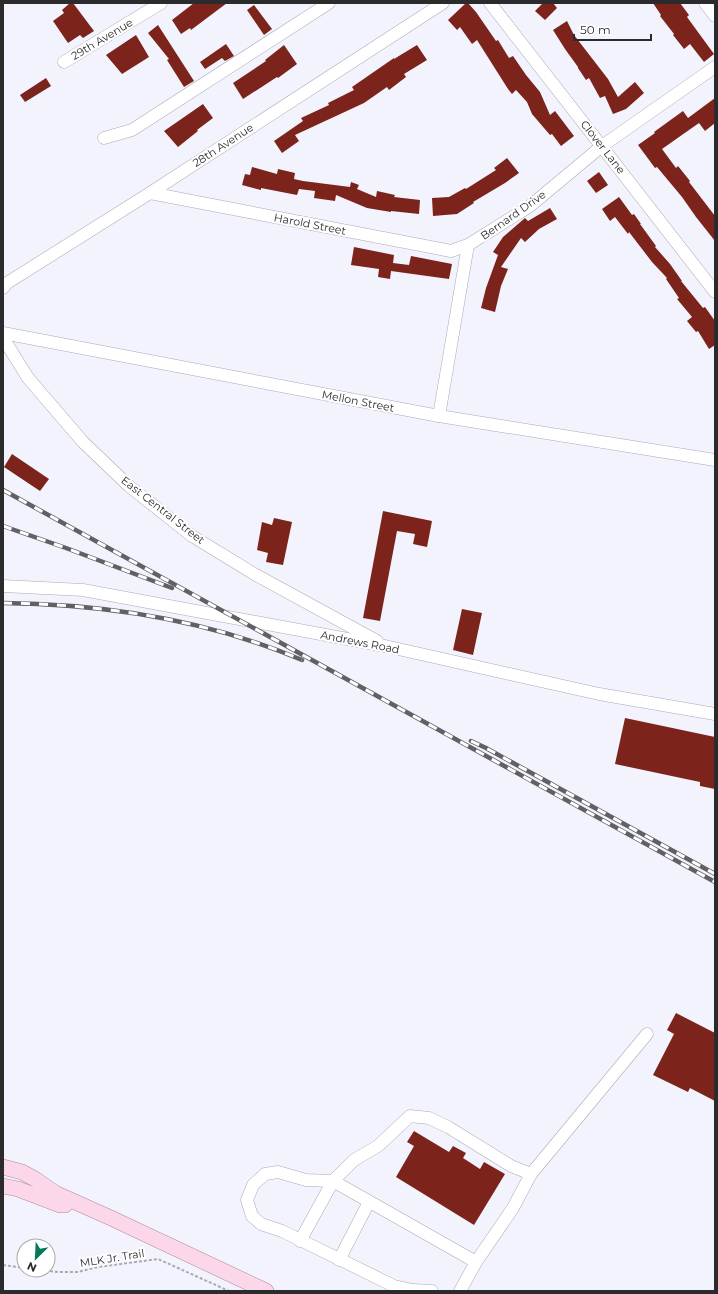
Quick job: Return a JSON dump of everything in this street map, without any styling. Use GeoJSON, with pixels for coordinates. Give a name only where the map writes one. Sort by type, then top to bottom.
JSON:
{"type":"FeatureCollection","features":[{"type":"Feature","properties":{"kind":"main road"},"geometry":{"type":"LineString","coordinates":[[3,1156],[47,1176],[76,1202]]}},
{"type":"Feature","properties":{"kind":"main road"},"geometry":{"type":"LineString","coordinates":[[3,1167],[22,1172],[36,1179],[55,1193],[266,1291]]}},
{"type":"Feature","properties":{"kind":"main road"},"geometry":{"type":"LineString","coordinates":[[3,1180],[19,1183],[38,1190],[55,1193]]}},
{"type":"Feature","properties":{"kind":"main road"},"geometry":{"type":"LineString","coordinates":[[3,1186],[18,1189],[60,1205],[92,1210]]}},
{"type":"Feature","properties":{"kind":"street","name":"29th Avenue"},"geometry":{"type":"LineString","coordinates":[[64,62],[161,3]]}},
{"type":"Feature","properties":{"kind":"street"},"geometry":{"type":"LineString","coordinates":[[104,138],[132,130],[329,3]]}},
{"type":"Feature","properties":{"kind":"street","name":"28th Avenue"},"geometry":{"type":"LineString","coordinates":[[3,288],[7,283],[150,193],[443,3]]}},
{"type":"Feature","properties":{"kind":"street","name":"Clover Lane"},"geometry":{"type":"LineString","coordinates":[[490,3],[715,292]]}},
{"type":"Feature","properties":{"kind":"street"},"geometry":{"type":"LineString","coordinates":[[705,3],[715,16]]}},
{"type":"Feature","properties":{"kind":"street","name":"Bernard Drive"},"geometry":{"type":"LineString","coordinates":[[439,416],[468,245],[530,206],[602,146],[715,67]]}},
{"type":"Feature","properties":{"kind":"street","name":"Harold Street"},"geometry":{"type":"LineString","coordinates":[[150,193],[451,251],[468,245]]}},
{"type":"Feature","properties":{"kind":"street","name":"Mellon Street"},"geometry":{"type":"LineString","coordinates":[[3,333],[439,416],[715,460]]}},
{"type":"Feature","properties":{"kind":"street","name":"East Central Street"},"geometry":{"type":"LineString","coordinates":[[3,338],[28,378],[83,442],[129,486],[192,536],[256,575],[385,646]]}},
{"type":"Feature","properties":{"kind":"street","name":"Andrews Road"},"geometry":{"type":"LineString","coordinates":[[3,586],[83,590],[385,646],[599,694],[715,714]]}},
{"type":"Feature","properties":{"kind":"street"},"geometry":{"type":"LineString","coordinates":[[460,1291],[476,1262],[513,1208],[531,1174],[647,1034]]}},
{"type":"Feature","properties":{"kind":"street"},"geometry":{"type":"LineString","coordinates":[[300,1241],[332,1181],[354,1160],[378,1146],[410,1116],[428,1118],[448,1127],[511,1166],[531,1174]]}},
{"type":"Feature","properties":{"kind":"street"},"geometry":{"type":"LineString","coordinates":[[432,1291],[412,1290],[394,1286],[282,1231],[261,1224],[252,1216],[247,1200],[253,1186],[265,1174],[278,1172],[306,1180],[332,1181],[476,1262]]}},
{"type":"Feature","properties":{"kind":"street"},"geometry":{"type":"LineString","coordinates":[[339,1260],[369,1202]]}},
{"type":"Feature","properties":{"kind":"path","name":"MLK Jr. Trail"},"geometry":{"type":"LineString","coordinates":[[56,1272],[78,1272],[98,1267],[158,1259],[229,1291]]}},
{"type":"Feature","properties":{"kind":"path"},"geometry":{"type":"LineString","coordinates":[[3,1265],[16,1267]]}},
{"type":"Feature","properties":{"kind":"building"},"geometry":{"type":"Polygon","coordinates":[[[70,3],[73,3],[94,31],[83,38],[80,35],[68,43],[53,21],[64,13],[62,10],[70,3]]]}},
{"type":"Feature","properties":{"kind":"building"},"geometry":{"type":"Polygon","coordinates":[[[194,3],[227,3],[191,30],[190,28],[181,34],[172,20],[194,3]]]}},
{"type":"Feature","properties":{"kind":"building"},"geometry":{"type":"Polygon","coordinates":[[[466,3],[468,3],[476,12],[496,41],[498,40],[509,58],[513,56],[540,92],[550,115],[555,111],[574,136],[561,146],[552,134],[550,135],[532,114],[527,102],[516,90],[512,94],[508,89],[477,40],[472,44],[460,27],[457,30],[448,20],[466,3]]]}},
{"type":"Feature","properties":{"kind":"building"},"geometry":{"type":"Polygon","coordinates":[[[543,3],[553,3],[557,8],[545,20],[535,11],[543,3]]]}},
{"type":"Feature","properties":{"kind":"building"},"geometry":{"type":"Polygon","coordinates":[[[653,3],[680,3],[689,15],[687,17],[714,54],[704,62],[690,44],[684,49],[660,16],[661,15],[653,3]]]}},
{"type":"Feature","properties":{"kind":"building"},"geometry":{"type":"Polygon","coordinates":[[[254,5],[272,29],[264,35],[247,10],[254,5]]]}},
{"type":"Feature","properties":{"kind":"building"},"geometry":{"type":"Polygon","coordinates":[[[567,21],[574,35],[608,79],[618,97],[635,82],[644,93],[626,109],[613,114],[605,96],[600,98],[589,78],[586,80],[565,49],[553,30],[567,21]]]}},
{"type":"Feature","properties":{"kind":"building"},"geometry":{"type":"Polygon","coordinates":[[[158,25],[194,81],[184,87],[167,60],[169,59],[148,33],[158,25]]]}},
{"type":"Feature","properties":{"kind":"building"},"geometry":{"type":"Polygon","coordinates":[[[136,35],[149,57],[122,74],[106,55],[136,35]]]}},
{"type":"Feature","properties":{"kind":"building"},"geometry":{"type":"Polygon","coordinates":[[[226,44],[234,56],[225,61],[222,58],[205,69],[200,62],[226,44]]]}},
{"type":"Feature","properties":{"kind":"building"},"geometry":{"type":"Polygon","coordinates":[[[284,45],[297,64],[278,78],[277,77],[243,99],[233,83],[266,61],[265,60],[284,45]]]}},
{"type":"Feature","properties":{"kind":"building"},"geometry":{"type":"Polygon","coordinates":[[[417,45],[427,60],[404,74],[406,77],[389,90],[387,87],[364,103],[295,135],[299,141],[282,153],[274,141],[303,121],[301,118],[329,105],[328,103],[354,90],[352,87],[394,58],[417,45]]]}},
{"type":"Feature","properties":{"kind":"building"},"geometry":{"type":"Polygon","coordinates":[[[46,78],[51,86],[25,102],[20,95],[46,78]]]}},
{"type":"Feature","properties":{"kind":"building"},"geometry":{"type":"Polygon","coordinates":[[[715,98],[715,123],[705,131],[699,123],[662,149],[676,168],[678,166],[690,181],[689,182],[715,216],[715,241],[682,197],[657,167],[655,168],[638,145],[683,111],[688,118],[715,98]]]}},
{"type":"Feature","properties":{"kind":"building"},"geometry":{"type":"Polygon","coordinates":[[[203,104],[213,118],[178,147],[164,131],[203,104]]]}},
{"type":"Feature","properties":{"kind":"building"},"geometry":{"type":"Polygon","coordinates":[[[507,158],[519,173],[457,214],[433,216],[432,198],[449,197],[465,188],[466,189],[496,170],[494,168],[507,158]]]}},
{"type":"Feature","properties":{"kind":"building"},"geometry":{"type":"Polygon","coordinates":[[[252,167],[277,174],[278,169],[295,173],[294,179],[303,181],[350,187],[351,182],[359,185],[357,189],[376,197],[377,191],[395,195],[394,197],[420,200],[419,214],[391,212],[367,208],[336,195],[335,201],[314,198],[315,191],[299,189],[297,195],[261,188],[261,190],[242,185],[245,174],[250,175],[252,167]]]}},
{"type":"Feature","properties":{"kind":"building"},"geometry":{"type":"Polygon","coordinates":[[[599,172],[608,185],[596,193],[587,181],[599,172]]]}},
{"type":"Feature","properties":{"kind":"building"},"geometry":{"type":"Polygon","coordinates":[[[619,197],[632,215],[634,214],[656,246],[655,247],[670,264],[681,281],[703,308],[705,307],[715,321],[715,345],[709,349],[698,331],[696,332],[687,321],[692,317],[677,299],[679,298],[666,279],[667,278],[615,217],[610,221],[602,209],[619,197]]]}},
{"type":"Feature","properties":{"kind":"building"},"geometry":{"type":"Polygon","coordinates":[[[550,208],[557,219],[539,229],[525,242],[521,238],[501,267],[508,269],[501,286],[495,312],[481,308],[486,288],[498,255],[493,252],[503,237],[525,218],[528,221],[550,208]]]}},
{"type":"Feature","properties":{"kind":"building"},"geometry":{"type":"Polygon","coordinates":[[[354,247],[394,255],[393,263],[409,265],[411,256],[452,264],[449,279],[391,271],[390,279],[378,277],[379,269],[351,265],[354,247]]]}},
{"type":"Feature","properties":{"kind":"building"},"geometry":{"type":"Polygon","coordinates":[[[12,454],[49,479],[40,491],[4,467],[12,454]]]}},
{"type":"Feature","properties":{"kind":"building"},"geometry":{"type":"Polygon","coordinates":[[[383,511],[432,521],[427,547],[413,544],[415,534],[397,531],[380,621],[363,618],[383,511]]]}},
{"type":"Feature","properties":{"kind":"building"},"geometry":{"type":"Polygon","coordinates":[[[274,518],[292,522],[283,565],[266,562],[268,553],[257,550],[262,522],[272,525],[274,518]]]}},
{"type":"Feature","properties":{"kind":"building"},"geometry":{"type":"Polygon","coordinates":[[[462,609],[482,613],[473,655],[453,650],[462,609]]]}},
{"type":"Feature","properties":{"kind":"building"},"geometry":{"type":"Polygon","coordinates":[[[625,718],[715,737],[715,789],[700,786],[700,782],[615,764],[625,718]]]}},
{"type":"Feature","properties":{"kind":"building"},"geometry":{"type":"Polygon","coordinates":[[[676,1013],[715,1033],[715,1101],[690,1088],[688,1092],[653,1075],[674,1034],[667,1030],[676,1013]]]}},
{"type":"Feature","properties":{"kind":"building"},"geometry":{"type":"Polygon","coordinates":[[[414,1131],[449,1152],[453,1146],[466,1153],[463,1158],[480,1169],[484,1162],[505,1174],[474,1225],[396,1177],[414,1146],[407,1142],[414,1131]]]}},
{"type":"Feature","properties":{"kind":"railway"},"geometry":{"type":"LineString","coordinates":[[3,490],[715,882]]}},
{"type":"Feature","properties":{"kind":"railway"},"geometry":{"type":"LineString","coordinates":[[3,526],[172,588]]}},
{"type":"Feature","properties":{"kind":"railway"},"geometry":{"type":"LineString","coordinates":[[3,603],[79,607],[155,617],[230,634],[302,660]]}},
{"type":"Feature","properties":{"kind":"railway"},"geometry":{"type":"LineString","coordinates":[[471,741],[715,874]]}}]}
